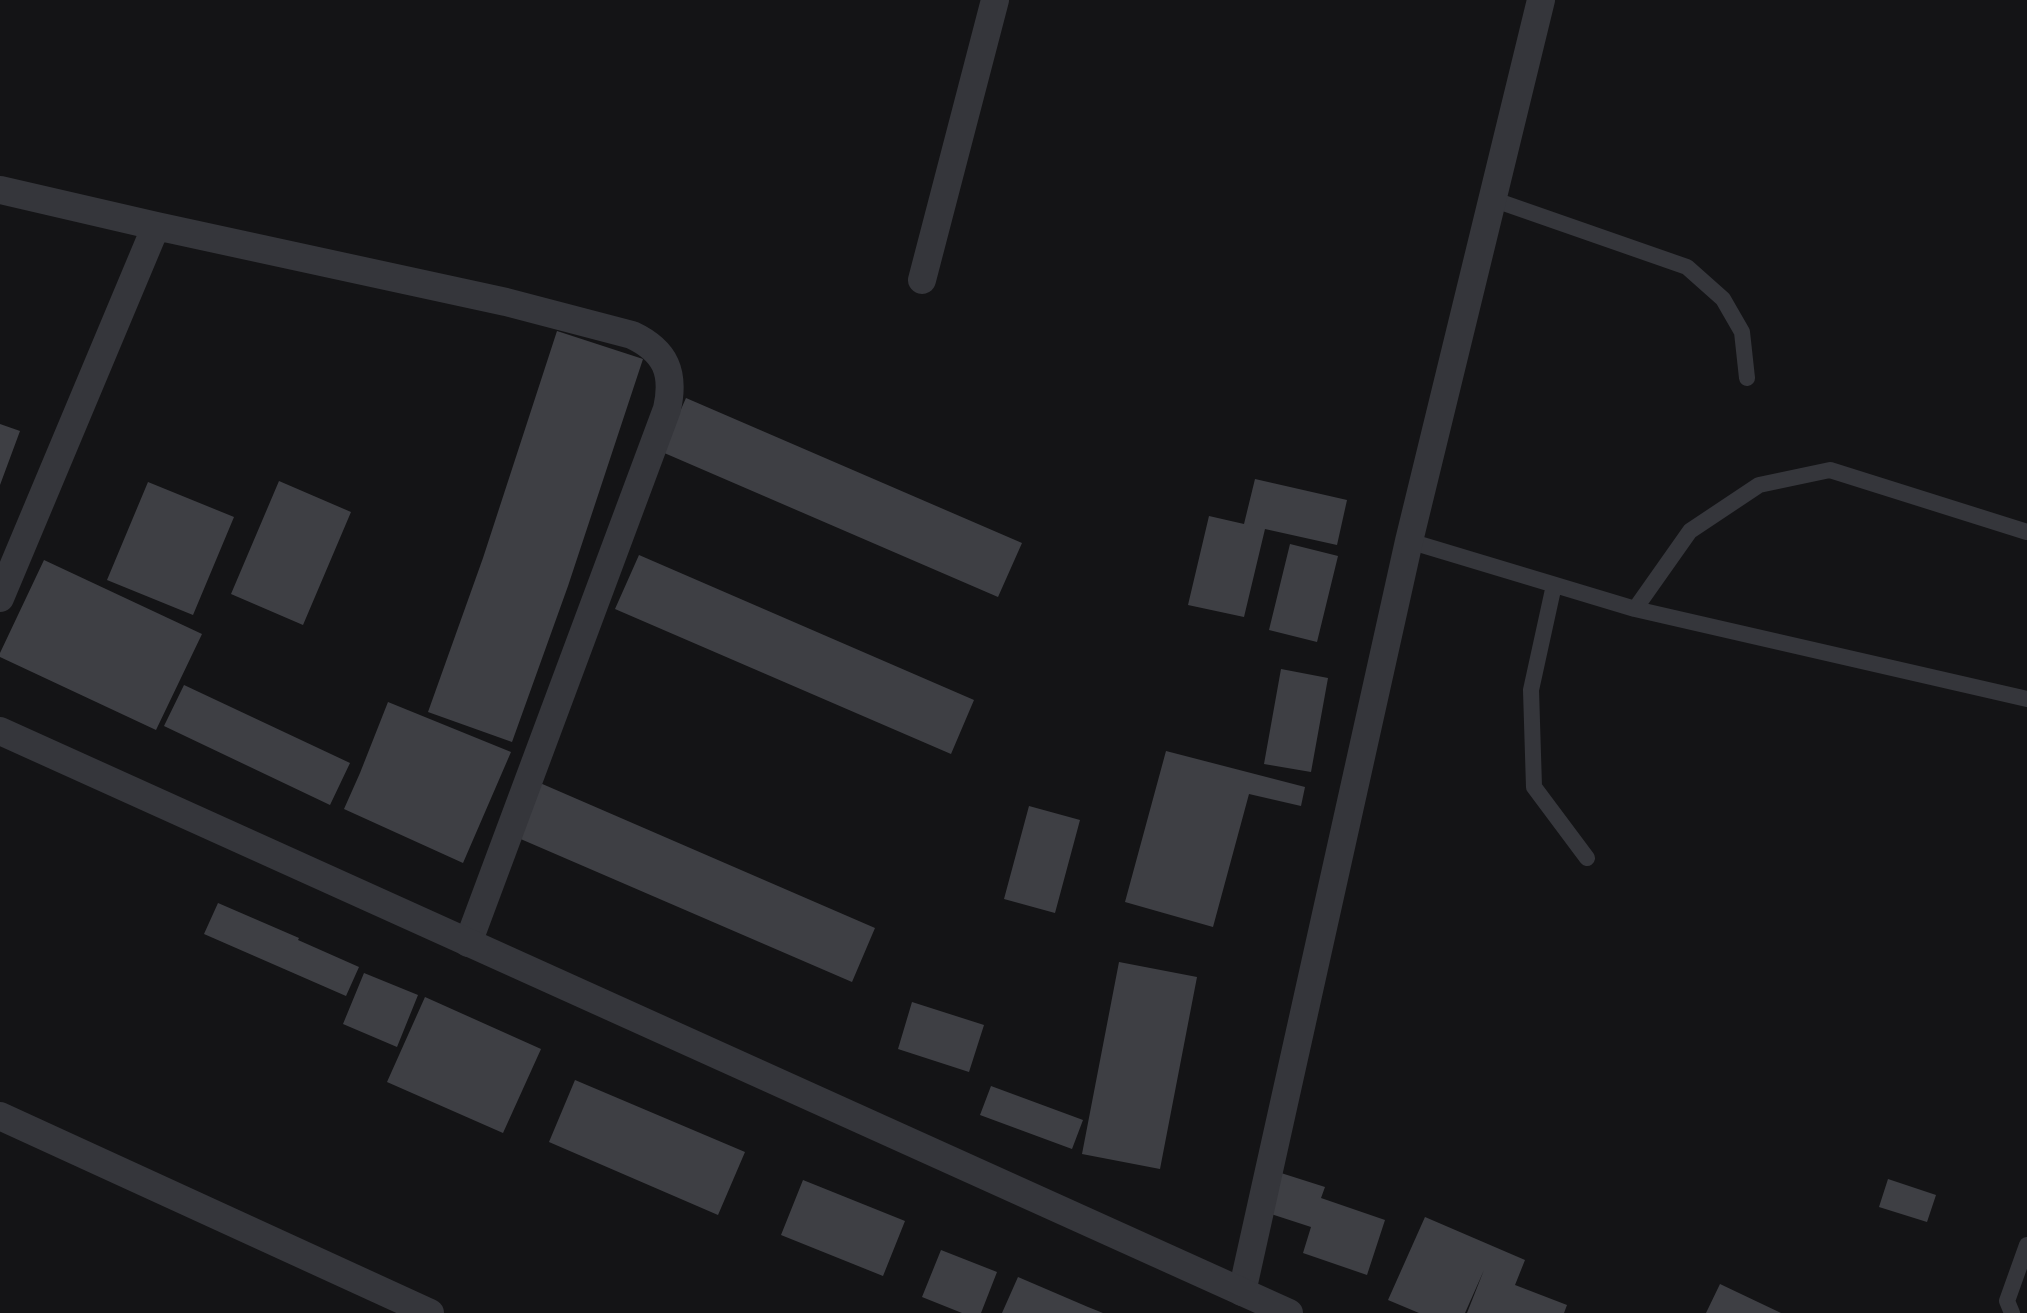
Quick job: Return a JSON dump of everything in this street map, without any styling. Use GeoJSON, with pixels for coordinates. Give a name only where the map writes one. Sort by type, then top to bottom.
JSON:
{"type":"FeatureCollection","features":[{"type":"Feature","properties":{"kind":"street"},"geometry":{"type":"LineString","coordinates":[[922,280],[995,0]]}},
{"type":"Feature","properties":{"kind":"street"},"geometry":{"type":"LineString","coordinates":[[1239,1303],[1409,541],[1541,0]]}},
{"type":"Feature","properties":{"kind":"street"},"geometry":{"type":"LineString","coordinates":[[0,190],[506,302],[632,335],[648,343],[659,353],[670,378],[670,394],[667,409],[468,943]]}},
{"type":"Feature","properties":{"kind":"street"},"geometry":{"type":"LineString","coordinates":[[0,598],[156,226]]}},
{"type":"Feature","properties":{"kind":"street"},"geometry":{"type":"LineString","coordinates":[[0,731],[1059,1208],[1239,1303],[1289,1313]]}},
{"type":"Feature","properties":{"kind":"street"},"geometry":{"type":"LineString","coordinates":[[0,1116],[430,1313]]}},
{"type":"Feature","properties":{"kind":"lane"},"geometry":{"type":"LineString","coordinates":[[1492,198],[1687,267],[1723,299],[1742,332],[1747,378]]}},
{"type":"Feature","properties":{"kind":"lane"},"geometry":{"type":"LineString","coordinates":[[1635,609],[1690,531],[1759,486],[1830,470],[2027,532]]}},
{"type":"Feature","properties":{"kind":"lane"},"geometry":{"type":"LineString","coordinates":[[1409,541],[1635,609],[2027,699]]}},
{"type":"Feature","properties":{"kind":"lane"},"geometry":{"type":"LineString","coordinates":[[1554,584],[1531,690],[1534,787],[1587,858]]}},
{"type":"Feature","properties":{"kind":"lane"},"geometry":{"type":"LineString","coordinates":[[2012,1313],[2008,1301],[2027,1244]]}},
{"type":"Feature","properties":{"kind":"building"},"geometry":{"type":"Polygon","coordinates":[[[557,331],[643,359],[568,586],[512,742],[428,712],[483,558],[557,331]]]}},
{"type":"Feature","properties":{"kind":"building"},"geometry":{"type":"Polygon","coordinates":[[[686,398],[1022,543],[998,597],[662,452],[686,398]]]}},
{"type":"Feature","properties":{"kind":"building"},"geometry":{"type":"Polygon","coordinates":[[[0,424],[20,431],[0,485],[0,424]]]}},
{"type":"Feature","properties":{"kind":"building"},"geometry":{"type":"Polygon","coordinates":[[[1255,479],[1347,500],[1337,545],[1265,529],[1244,617],[1188,605],[1209,516],[1244,524],[1255,479]]]}},
{"type":"Feature","properties":{"kind":"building"},"geometry":{"type":"Polygon","coordinates":[[[279,481],[351,512],[303,625],[231,594],[279,481]]]}},
{"type":"Feature","properties":{"kind":"building"},"geometry":{"type":"Polygon","coordinates":[[[148,482],[234,517],[193,615],[107,580],[148,482]]]}},
{"type":"Feature","properties":{"kind":"building"},"geometry":{"type":"Polygon","coordinates":[[[1290,544],[1338,556],[1317,642],[1269,630],[1290,544]]]}},
{"type":"Feature","properties":{"kind":"building"},"geometry":{"type":"Polygon","coordinates":[[[639,555],[974,700],[951,754],[615,609],[639,555]]]}},
{"type":"Feature","properties":{"kind":"building"},"geometry":{"type":"Polygon","coordinates":[[[44,560],[202,634],[156,730],[0,657],[0,653],[44,560]]]}},
{"type":"Feature","properties":{"kind":"building"},"geometry":{"type":"Polygon","coordinates":[[[1281,669],[1328,678],[1311,772],[1264,764],[1281,669]]]}},
{"type":"Feature","properties":{"kind":"building"},"geometry":{"type":"Polygon","coordinates":[[[184,685],[350,763],[330,805],[164,726],[184,685]]]}},
{"type":"Feature","properties":{"kind":"building"},"geometry":{"type":"Polygon","coordinates":[[[388,702],[511,752],[463,863],[344,809],[388,702]]]}},
{"type":"Feature","properties":{"kind":"building"},"geometry":{"type":"Polygon","coordinates":[[[1166,751],[1305,787],[1301,806],[1249,794],[1213,927],[1125,902],[1166,751]]]}},
{"type":"Feature","properties":{"kind":"building"},"geometry":{"type":"Polygon","coordinates":[[[540,783],[875,928],[852,982],[516,837],[540,783]]]}},
{"type":"Feature","properties":{"kind":"building"},"geometry":{"type":"Polygon","coordinates":[[[1029,806],[1080,820],[1055,913],[1004,899],[1029,806]]]}},
{"type":"Feature","properties":{"kind":"building"},"geometry":{"type":"Polygon","coordinates":[[[218,903],[299,938],[298,940],[359,967],[346,996],[204,934],[218,903]]]}},
{"type":"Feature","properties":{"kind":"building"},"geometry":{"type":"Polygon","coordinates":[[[1119,962],[1197,977],[1160,1169],[1082,1154],[1119,962]]]}},
{"type":"Feature","properties":{"kind":"building"},"geometry":{"type":"Polygon","coordinates":[[[364,973],[418,995],[397,1047],[343,1024],[364,973]]]}},
{"type":"Feature","properties":{"kind":"building"},"geometry":{"type":"Polygon","coordinates":[[[425,997],[541,1049],[503,1133],[387,1082],[425,997]]]}},
{"type":"Feature","properties":{"kind":"building"},"geometry":{"type":"Polygon","coordinates":[[[912,1002],[984,1025],[969,1072],[898,1049],[912,1002]]]}},
{"type":"Feature","properties":{"kind":"building"},"geometry":{"type":"Polygon","coordinates":[[[575,1080],[745,1152],[718,1215],[549,1142],[575,1080]]]}},
{"type":"Feature","properties":{"kind":"building"},"geometry":{"type":"Polygon","coordinates":[[[991,1086],[1083,1120],[1072,1149],[980,1115],[991,1086]]]}},
{"type":"Feature","properties":{"kind":"building"},"geometry":{"type":"Polygon","coordinates":[[[1281,1173],[1325,1187],[1321,1198],[1385,1220],[1367,1275],[1303,1253],[1311,1227],[1268,1213],[1281,1173]]]}},
{"type":"Feature","properties":{"kind":"building"},"geometry":{"type":"Polygon","coordinates":[[[1888,1179],[1936,1195],[1927,1222],[1879,1207],[1888,1179]]]}},
{"type":"Feature","properties":{"kind":"building"},"geometry":{"type":"Polygon","coordinates":[[[803,1180],[905,1221],[883,1276],[781,1235],[803,1180]]]}},
{"type":"Feature","properties":{"kind":"building"},"geometry":{"type":"Polygon","coordinates":[[[1425,1217],[1525,1260],[1515,1285],[1567,1305],[1564,1313],[1467,1313],[1484,1270],[1465,1313],[1419,1313],[1388,1300],[1425,1217]]]}},
{"type":"Feature","properties":{"kind":"building"},"geometry":{"type":"Polygon","coordinates":[[[941,1250],[997,1272],[981,1313],[962,1313],[922,1297],[941,1250]]]}},
{"type":"Feature","properties":{"kind":"building"},"geometry":{"type":"Polygon","coordinates":[[[1018,1277],[1088,1307],[1103,1313],[1002,1313],[1018,1277]]]}},
{"type":"Feature","properties":{"kind":"building"},"geometry":{"type":"Polygon","coordinates":[[[1720,1284],[1781,1313],[1706,1313],[1720,1284]]]}}]}
